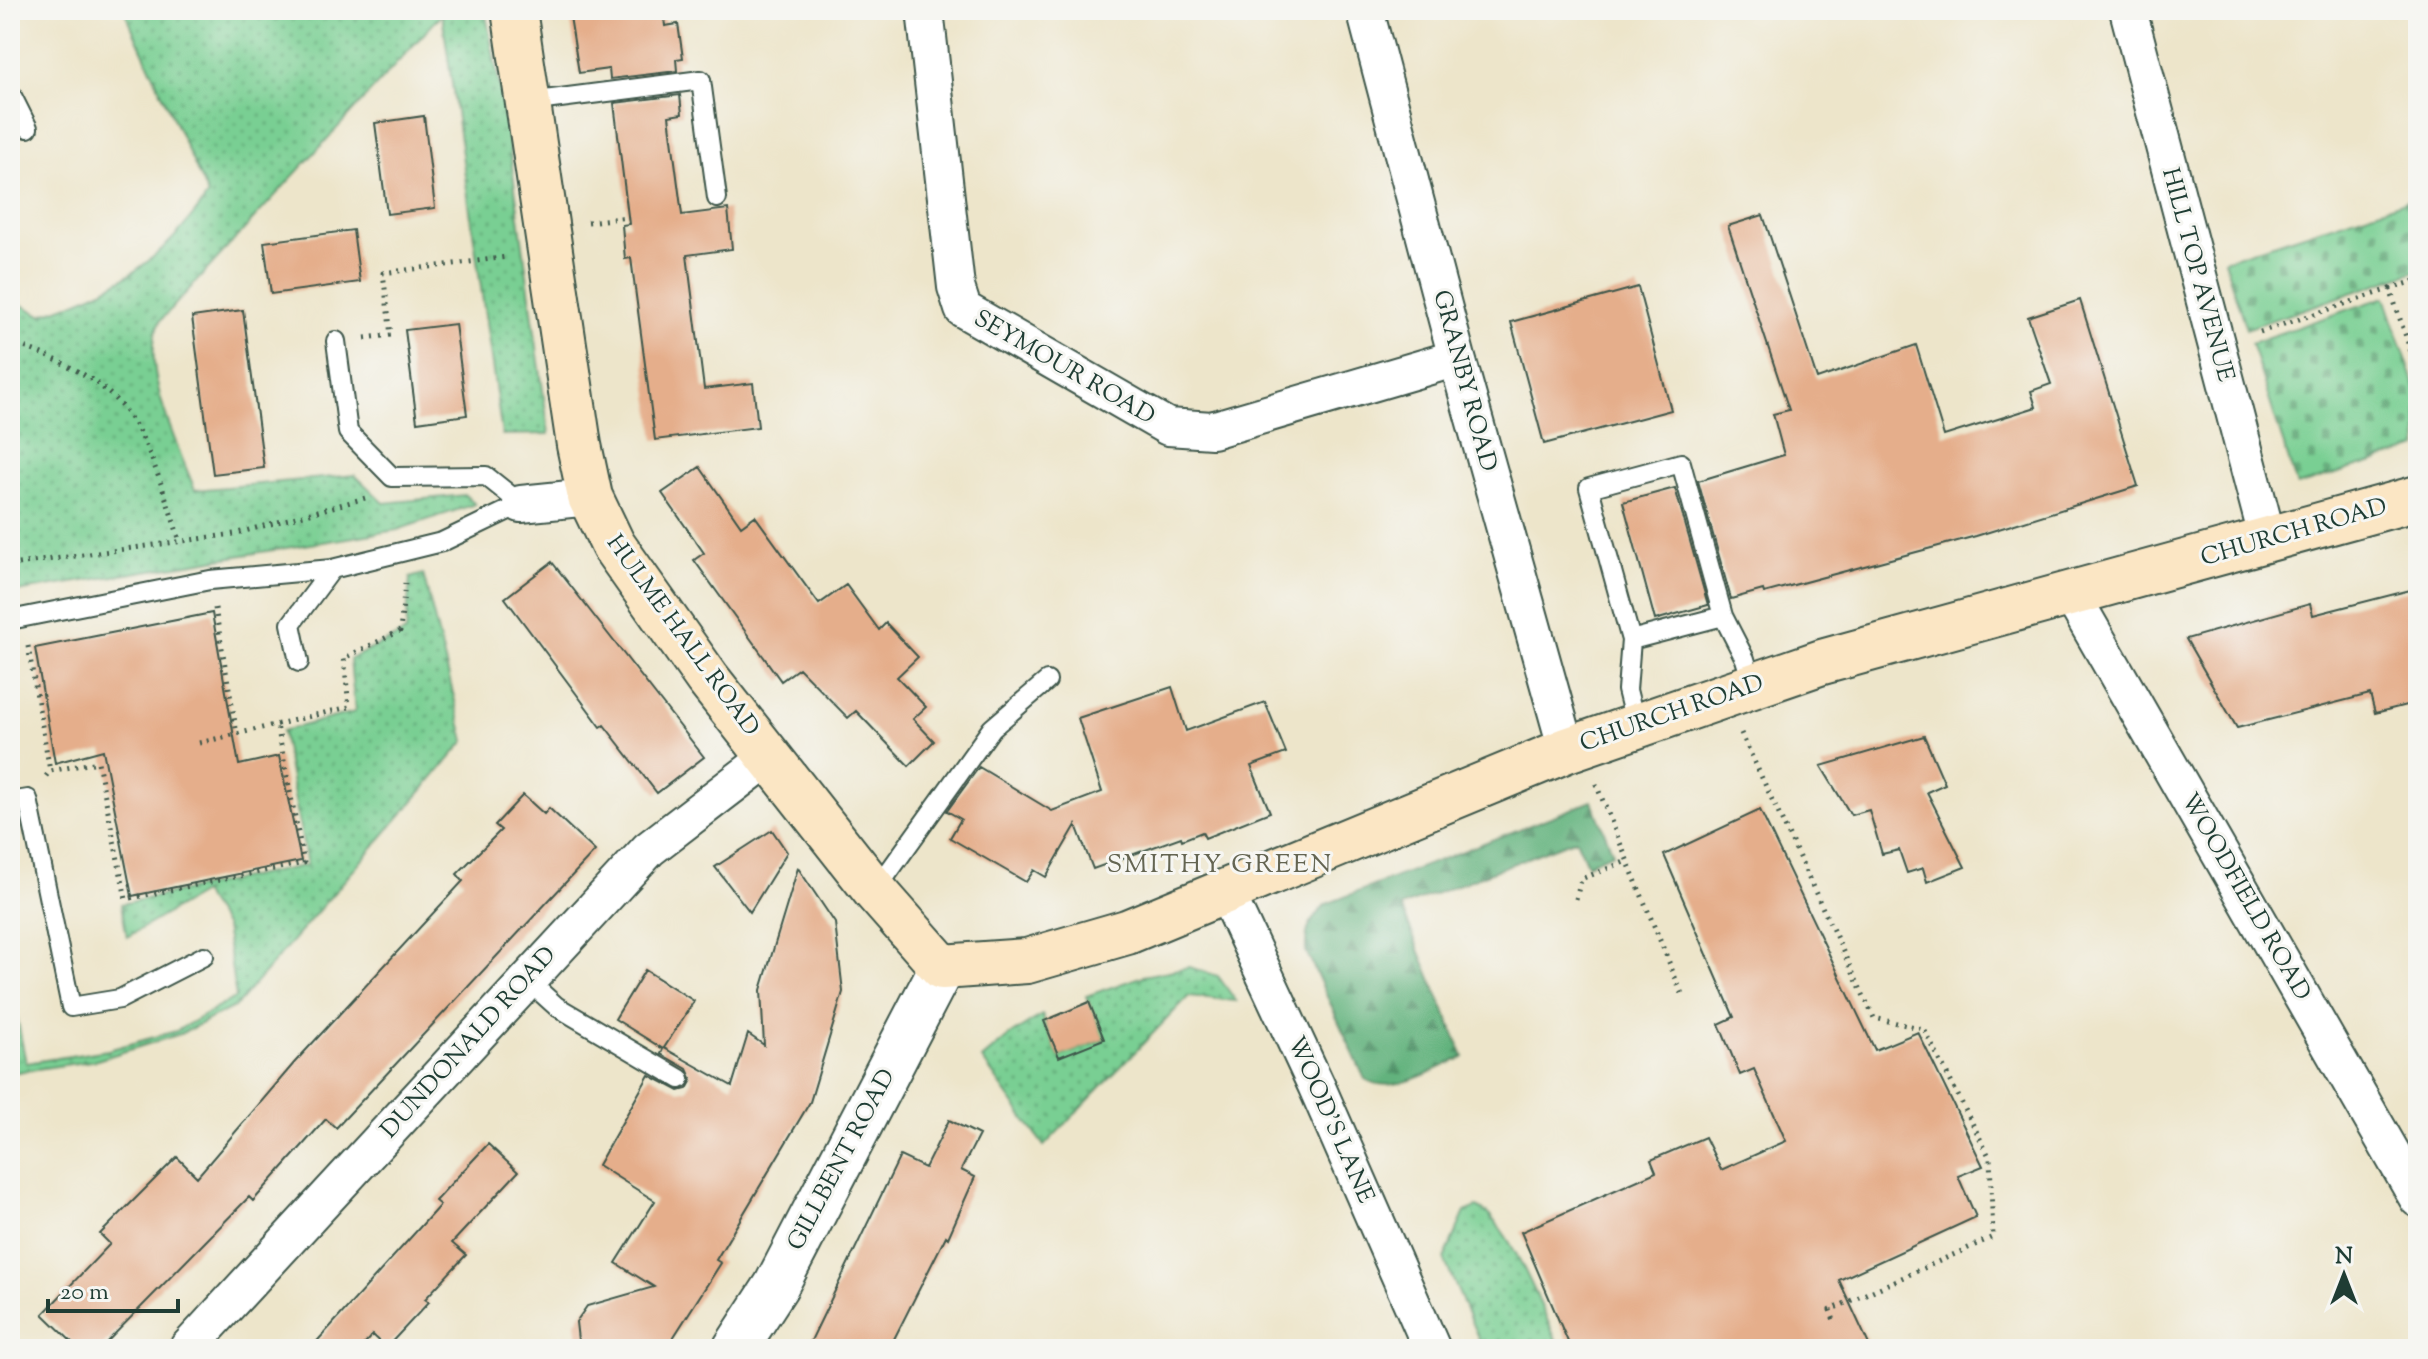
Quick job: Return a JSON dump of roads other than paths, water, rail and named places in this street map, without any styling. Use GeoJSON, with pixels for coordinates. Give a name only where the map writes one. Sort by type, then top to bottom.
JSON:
{"type":"FeatureCollection","features":[{"type":"Feature","properties":{"kind":"main road","name":"HULME HALL ROAD"},"geometry":{"type":"LineString","coordinates":[[514,10],[579,445],[590,497],[613,545],[707,678],[875,891],[942,967]]}},
{"type":"Feature","properties":{"kind":"main road","name":"CHURCH ROAD"},"geometry":{"type":"LineString","coordinates":[[942,967],[1027,961],[1127,932],[1574,748],[1822,662],[2418,498]]}},
{"type":"Feature","properties":{"kind":"street","name":"SEYMOUR ROAD"},"geometry":{"type":"LineString","coordinates":[[925,10],[956,287],[963,309],[1168,427],[1212,430],[1457,358]]}},
{"type":"Feature","properties":{"kind":"street","name":"GRANBY ROAD"},"geometry":{"type":"LineString","coordinates":[[1365,10],[1457,358],[1574,748]]}},
{"type":"Feature","properties":{"kind":"street","name":"HILL TOP AVENUE"},"geometry":{"type":"LineString","coordinates":[[2128,10],[2268,540]]}},
{"type":"Feature","properties":{"kind":"street"},"geometry":{"type":"LineString","coordinates":[[521,504],[590,497]]}},
{"type":"Feature","properties":{"kind":"street","name":"WOODFIELD ROAD"},"geometry":{"type":"LineString","coordinates":[[2071,594],[2418,1199]]}},
{"type":"Feature","properties":{"kind":"street","name":"DUNDONALD ROAD"},"geometry":{"type":"LineString","coordinates":[[187,1349],[649,849],[769,757]]}},
{"type":"Feature","properties":{"kind":"street","name":"WOOD'S LANE"},"geometry":{"type":"LineString","coordinates":[[1226,892],[1316,1085],[1432,1349]]}},
{"type":"Feature","properties":{"kind":"street","name":"GILLBENT ROAD"},"geometry":{"type":"LineString","coordinates":[[735,1349],[776,1286],[942,967]]}},
{"type":"Feature","properties":{"kind":"lane"},"geometry":{"type":"LineString","coordinates":[[529,102],[701,80],[717,198]]}},
{"type":"Feature","properties":{"kind":"lane"},"geometry":{"type":"LineString","coordinates":[[10,92],[28,128]]}},
{"type":"Feature","properties":{"kind":"lane"},"geometry":{"type":"LineString","coordinates":[[10,620],[210,580],[332,569],[442,542],[521,504],[486,476],[392,477],[348,432],[336,341]]}},
{"type":"Feature","properties":{"kind":"lane"},"geometry":{"type":"LineString","coordinates":[[1636,726],[1627,690],[1631,640],[1589,488],[1681,463],[1723,616],[1745,659],[1739,691]]}},
{"type":"Feature","properties":{"kind":"lane"},"geometry":{"type":"LineString","coordinates":[[299,662],[291,624],[332,569]]}},
{"type":"Feature","properties":{"kind":"lane"},"geometry":{"type":"LineString","coordinates":[[1631,640],[1723,616]]}},
{"type":"Feature","properties":{"kind":"lane"},"geometry":{"type":"LineString","coordinates":[[875,891],[992,728],[1047,681]]}},
{"type":"Feature","properties":{"kind":"lane"},"geometry":{"type":"LineString","coordinates":[[19,800],[71,1007],[120,999],[204,956]]}},
{"type":"Feature","properties":{"kind":"lane"},"geometry":{"type":"LineString","coordinates":[[526,979],[556,1006],[680,1079]]}},
{"type":"Feature","properties":{"kind":"district","name":"SMITHY GREEN"},"geometry":{"type":"Point","coordinates":[1220,865]}}]}
